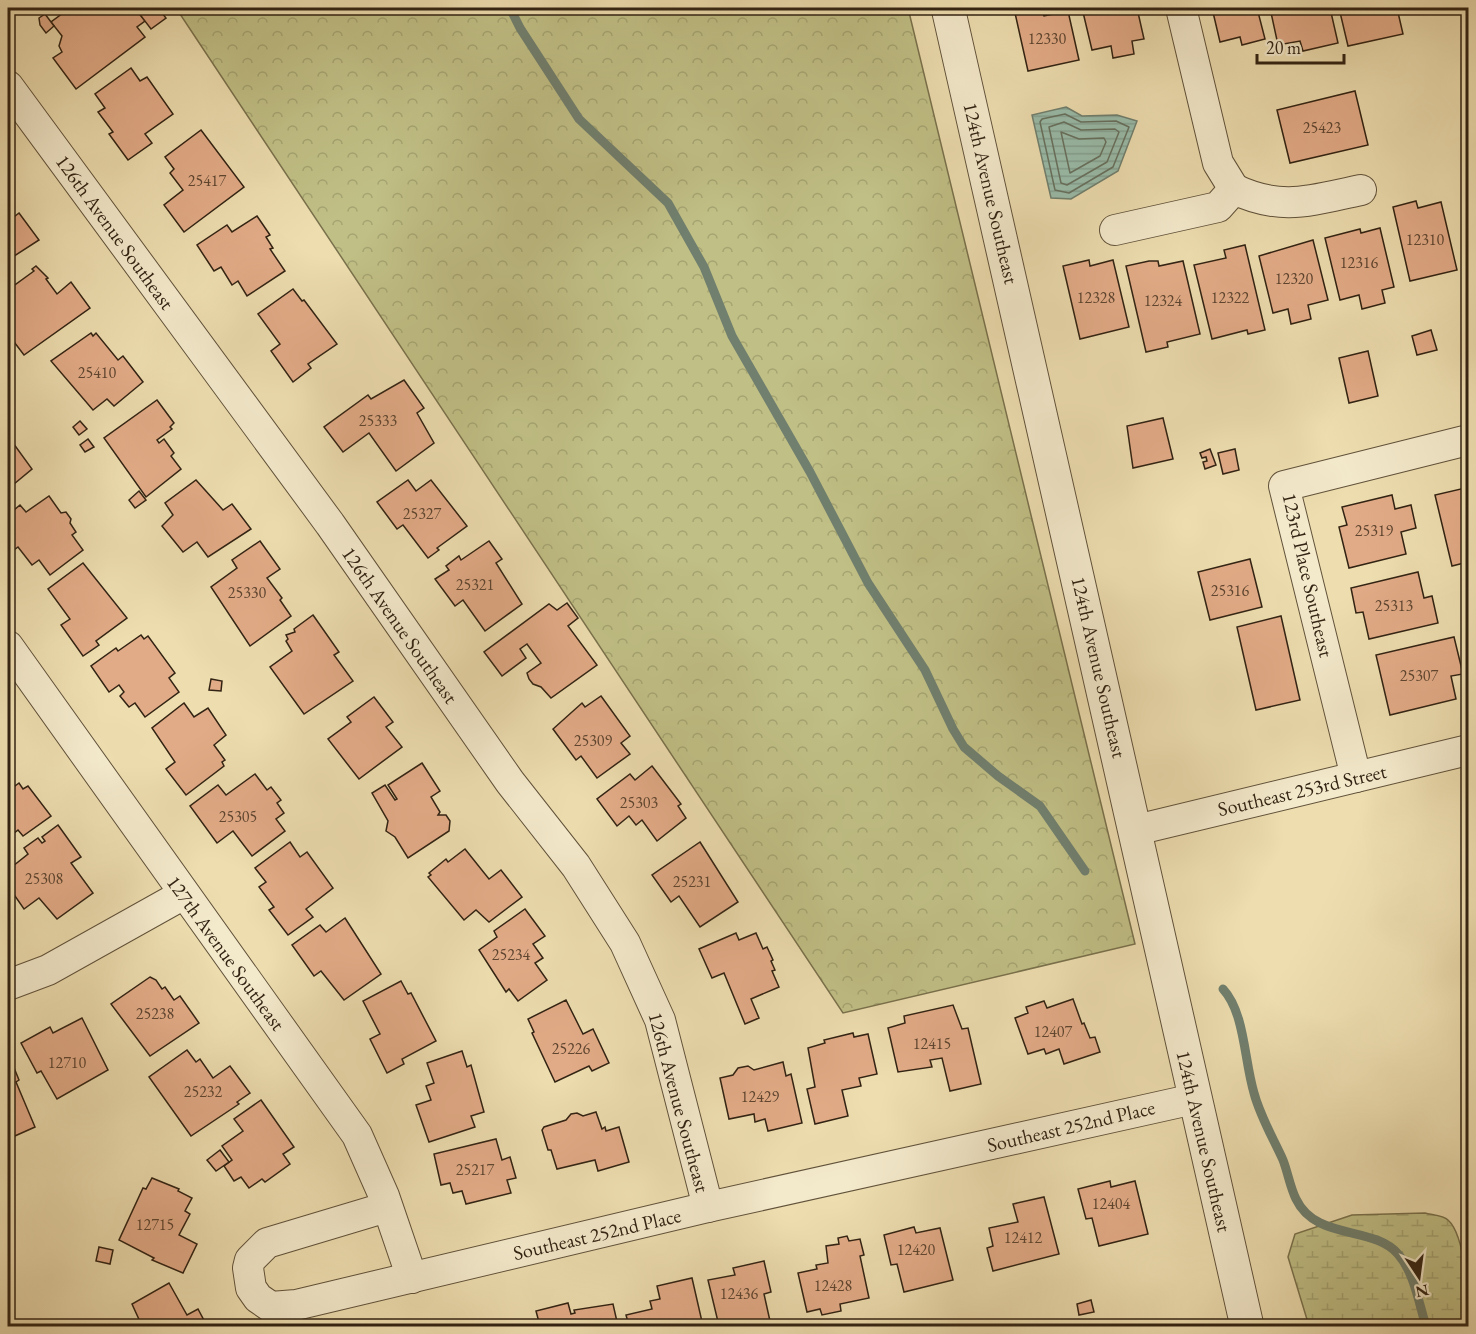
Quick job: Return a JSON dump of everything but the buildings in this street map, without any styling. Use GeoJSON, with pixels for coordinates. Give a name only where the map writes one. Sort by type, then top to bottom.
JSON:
{"type":"FeatureCollection","features":[{"type":"Feature","properties":{"kind":"street","name":"124th Avenue Southeast"},"geometry":{"type":"LineString","coordinates":[[948,8],[1247,1326]]}},
{"type":"Feature","properties":{"kind":"street"},"geometry":{"type":"LineString","coordinates":[[1181,8],[1218,163],[1234,189],[1251,197],[1292,204],[1361,190]]}},
{"type":"Feature","properties":{"kind":"street","name":"126th Avenue Southeast"},"geometry":{"type":"LineString","coordinates":[[8,86],[330,524],[510,782],[576,866],[625,943],[660,1020],[708,1207]]}},
{"type":"Feature","properties":{"kind":"street"},"geometry":{"type":"LineString","coordinates":[[1115,230],[1218,207],[1234,189]]}},
{"type":"Feature","properties":{"kind":"street","name":"123rd Place Southeast"},"geometry":{"type":"LineString","coordinates":[[1356,777],[1284,486],[1468,440]]}},
{"type":"Feature","properties":{"kind":"street","name":"127th Avenue Southeast"},"geometry":{"type":"LineString","coordinates":[[8,646],[357,1135],[387,1207],[412,1278]]}},
{"type":"Feature","properties":{"kind":"street","name":"Southeast 253rd Street"},"geometry":{"type":"LineString","coordinates":[[1136,830],[1468,750]]}},
{"type":"Feature","properties":{"kind":"street"},"geometry":{"type":"LineString","coordinates":[[8,985],[48,970],[184,894]]}},
{"type":"Feature","properties":{"kind":"street","name":"Southeast 252nd Place"},"geometry":{"type":"LineString","coordinates":[[387,1207],[267,1243],[250,1260],[248,1268],[251,1288],[258,1298],[271,1306],[296,1305],[708,1207],[1194,1100]]}},
{"type":"Feature","properties":{"kind":"green space"},"geometry":{"type":"Polygon","coordinates":[[[176,8],[908,8],[1135,944],[843,1013],[176,8]]]}},
{"type":"Feature","properties":{"kind":"green space"},"geometry":{"type":"Polygon","coordinates":[[[1425,1213],[1446,1218],[1454,1228],[1459,1240],[1467,1286],[1468,1326],[1309,1326],[1288,1257],[1295,1234],[1352,1215],[1425,1213]]]}},
{"type":"Feature","properties":{"kind":"water"},"geometry":{"type":"Polygon","coordinates":[[[1066,107],[1082,116],[1117,115],[1137,121],[1118,171],[1071,199],[1051,198],[1032,115],[1066,107]]]}},
{"type":"Feature","properties":{"kind":"waterway"},"geometry":{"type":"LineString","coordinates":[[510,8],[520,28],[579,119],[668,203],[704,267],[732,336],[810,472],[868,583],[925,670],[964,747],[998,776],[1040,806],[1085,871]]}},
{"type":"Feature","properties":{"kind":"waterway"},"geometry":{"type":"LineString","coordinates":[[1223,989],[1236,1011],[1257,1102],[1283,1160],[1296,1199],[1305,1212],[1317,1221],[1330,1227],[1374,1239],[1387,1245],[1398,1254],[1404,1261],[1412,1279],[1426,1326]]}}]}
